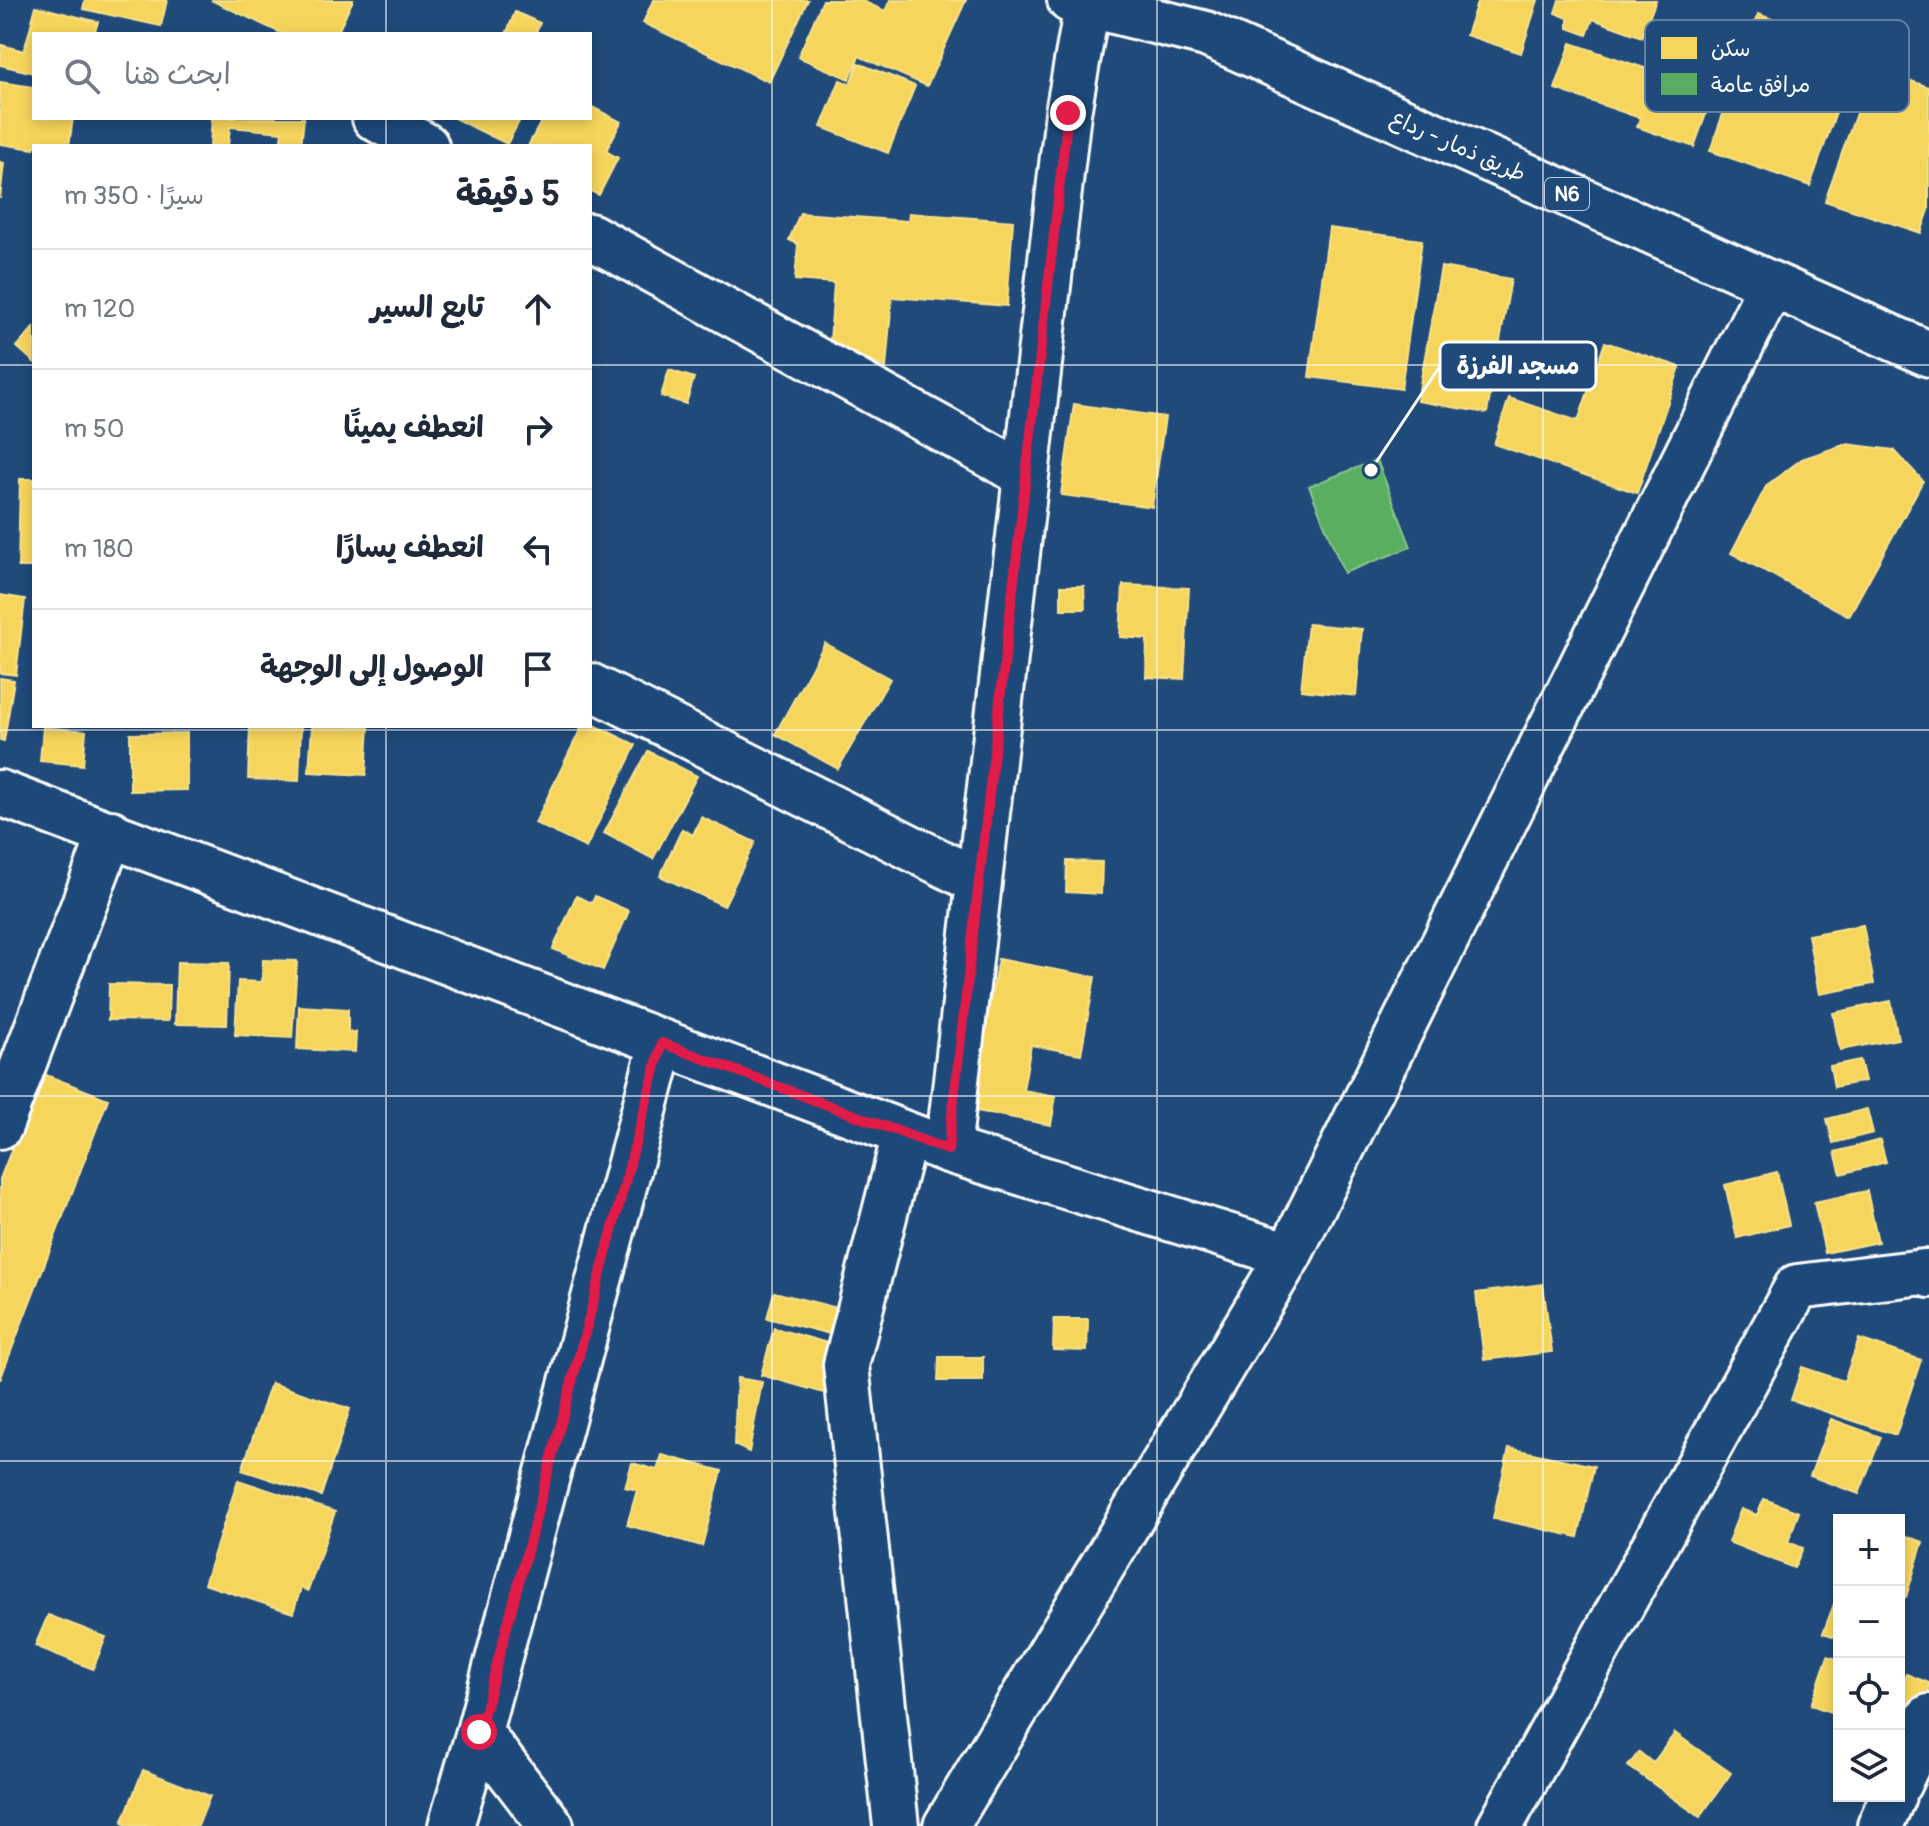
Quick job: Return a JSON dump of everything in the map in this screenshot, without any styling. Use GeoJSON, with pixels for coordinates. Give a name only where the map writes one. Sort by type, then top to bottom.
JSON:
{"type":"FeatureCollection","features":[{"type":"Feature","properties":{"kind":"street","name":"N6"},"geometry":{"type":"LineString","coordinates":[[1159,0],[1206,34]]}},
{"type":"Feature","properties":{"kind":"street","name":"N6"},"geometry":{"type":"LineString","coordinates":[[1082,1],[1206,34]]}},
{"type":"Feature","properties":{"kind":"street"},"geometry":{"type":"LineString","coordinates":[[948,1150],[1082,1]]}},
{"type":"Feature","properties":{"kind":"street","name":"طريق ذمار - رداع"},"geometry":{"type":"LineString","coordinates":[[1206,34],[1929,354]]}},
{"type":"Feature","properties":{"kind":"street"},"geometry":{"type":"LineString","coordinates":[[379,120],[422,144]]}},
{"type":"Feature","properties":{"kind":"street"},"geometry":{"type":"LineString","coordinates":[[592,237],[1026,475]]}},
{"type":"Feature","properties":{"kind":"street"},"geometry":{"type":"LineString","coordinates":[[946,1826],[1289,1255],[1771,285]]}},
{"type":"Feature","properties":{"kind":"street"},"geometry":{"type":"LineString","coordinates":[[592,687],[979,882]]}},
{"type":"Feature","properties":{"kind":"street"},"geometry":{"type":"LineString","coordinates":[[0,793],[948,1150],[1289,1255]]}},
{"type":"Feature","properties":{"kind":"street"},"geometry":{"type":"LineString","coordinates":[[0,1126],[111,833]]}},
{"type":"Feature","properties":{"kind":"street"},"geometry":{"type":"LineString","coordinates":[[451,1826],[479,1732],[662,1043]]}},
{"type":"Feature","properties":{"kind":"street"},"geometry":{"type":"LineString","coordinates":[[896,1826],[846,1365],[905,1134]]}},
{"type":"Feature","properties":{"kind":"street"},"geometry":{"type":"LineString","coordinates":[[1500,1826],[1797,1287],[1927,1272]]}},
{"type":"Feature","properties":{"kind":"street"},"geometry":{"type":"LineString","coordinates":[[1905,1770],[1929,1717]]}},
{"type":"Feature","properties":{"kind":"street"},"geometry":{"type":"LineString","coordinates":[[479,1732],[551,1826]]}},
{"type":"Feature","properties":{"kind":"street"},"geometry":{"type":"LineString","coordinates":[[1880,1826],[1890,1802]]}},
{"type":"Feature","properties":{"kind":"building: سكن"},"geometry":{"type":"Polygon","coordinates":[[[85,0],[167,0],[161,26],[83,9],[85,0]]]}},
{"type":"Feature","properties":{"kind":"building: سكن"},"geometry":{"type":"Polygon","coordinates":[[[211,0],[353,0],[338,32],[279,32],[211,0]]]}},
{"type":"Feature","properties":{"kind":"building: سكن"},"geometry":{"type":"Polygon","coordinates":[[[653,0],[808,0],[769,82],[643,23],[653,0]]]}},
{"type":"Feature","properties":{"kind":"building: سكن"},"geometry":{"type":"Polygon","coordinates":[[[823,0],[860,0],[885,11],[890,0],[966,0],[927,86],[859,56],[849,79],[798,57],[823,0]]]}},
{"type":"Feature","properties":{"kind":"building: سكن"},"geometry":{"type":"Polygon","coordinates":[[[1478,0],[1538,0],[1521,53],[1466,35],[1478,0]]]}},
{"type":"Feature","properties":{"kind":"building: سكن"},"geometry":{"type":"Polygon","coordinates":[[[1559,0],[1656,0],[1648,20],[1645,20],[1642,37],[1593,19],[1587,35],[1568,28],[1568,18],[1555,13],[1559,0]]]}},
{"type":"Feature","properties":{"kind":"building: سكن"},"geometry":{"type":"Polygon","coordinates":[[[36,6],[98,22],[95,32],[32,32],[32,73],[0,65],[2,45],[24,51],[36,6]]]}},
{"type":"Feature","properties":{"kind":"building: سكن"},"geometry":{"type":"Polygon","coordinates":[[[515,12],[540,23],[536,32],[507,32],[515,12]]]}},
{"type":"Feature","properties":{"kind":"building: سكن"},"geometry":{"type":"Polygon","coordinates":[[[1758,14],[1775,20],[1756,20],[1758,14]]]}},
{"type":"Feature","properties":{"kind":"building: سكن"},"geometry":{"type":"Polygon","coordinates":[[[1571,43],[1645,68],[1645,112],[1707,112],[1694,147],[1637,127],[1640,118],[1555,89],[1571,43]]]}},
{"type":"Feature","properties":{"kind":"building: سكن"},"geometry":{"type":"Polygon","coordinates":[[[858,63],[915,86],[888,153],[821,127],[840,80],[850,84],[858,63]]]}},
{"type":"Feature","properties":{"kind":"building: سكن"},"geometry":{"type":"Polygon","coordinates":[[[1909,80],[1929,87],[1929,210],[1921,233],[1825,201],[1856,112],[1909,112],[1909,80]]]}},
{"type":"Feature","properties":{"kind":"building: سكن"},"geometry":{"type":"Polygon","coordinates":[[[0,82],[32,87],[32,120],[73,120],[69,144],[32,144],[32,149],[0,144],[0,82]]]}},
{"type":"Feature","properties":{"kind":"building: سكن"},"geometry":{"type":"Polygon","coordinates":[[[592,107],[621,122],[606,151],[618,158],[599,195],[592,192],[592,144],[529,144],[542,120],[592,120],[592,107]]]}},
{"type":"Feature","properties":{"kind":"building: سكن"},"geometry":{"type":"Polygon","coordinates":[[[1724,112],[1836,112],[1810,186],[1710,151],[1724,112]]]}},
{"type":"Feature","properties":{"kind":"building: سكن"},"geometry":{"type":"Polygon","coordinates":[[[212,120],[304,120],[301,144],[280,144],[282,132],[230,127],[228,144],[210,144],[212,120]]]}},
{"type":"Feature","properties":{"kind":"building: سكن"},"geometry":{"type":"Polygon","coordinates":[[[458,120],[520,120],[507,144],[458,120]]]}},
{"type":"Feature","properties":{"kind":"building: سكن"},"geometry":{"type":"Polygon","coordinates":[[[0,162],[4,163],[0,199],[0,162]]]}},
{"type":"Feature","properties":{"kind":"building: سكن"},"geometry":{"type":"Polygon","coordinates":[[[800,213],[908,221],[909,213],[1013,221],[1007,306],[892,297],[886,368],[830,342],[834,283],[795,280],[798,244],[789,240],[800,213]]]}},
{"type":"Feature","properties":{"kind":"building: سكن"},"geometry":{"type":"Polygon","coordinates":[[[1329,228],[1422,240],[1401,389],[1309,377],[1329,228]]]}},
{"type":"Feature","properties":{"kind":"building: سكن"},"geometry":{"type":"Polygon","coordinates":[[[1441,267],[1511,279],[1487,413],[1417,401],[1441,267]]]}},
{"type":"Feature","properties":{"kind":"building: سكن"},"geometry":{"type":"Polygon","coordinates":[[[32,329],[32,360],[17,347],[32,329]]]}},
{"type":"Feature","properties":{"kind":"building: سكن"},"geometry":{"type":"Polygon","coordinates":[[[1605,342],[1680,367],[1637,493],[1494,444],[1509,398],[1578,421],[1605,342]]]}},
{"type":"Feature","properties":{"kind":"building: سكن"},"geometry":{"type":"Polygon","coordinates":[[[669,370],[694,378],[686,404],[661,396],[669,370]]]}},
{"type":"Feature","properties":{"kind":"building: سكن"},"geometry":{"type":"Polygon","coordinates":[[[1074,404],[1165,417],[1152,507],[1061,495],[1074,404]]]}},
{"type":"Feature","properties":{"kind":"building: سكن"},"geometry":{"type":"Polygon","coordinates":[[[1846,444],[1894,450],[1923,481],[1849,616],[1731,553],[1767,485],[1802,459],[1846,444]]]}},
{"type":"Feature","properties":{"kind":"building: سكن"},"geometry":{"type":"Polygon","coordinates":[[[20,479],[32,479],[32,567],[18,567],[20,479]]]}},
{"type":"Feature","properties":{"kind":"building: سكن"},"geometry":{"type":"Polygon","coordinates":[[[1123,585],[1189,588],[1184,679],[1146,677],[1147,639],[1120,637],[1123,585]]]}},
{"type":"Feature","properties":{"kind":"building: سكن"},"geometry":{"type":"Polygon","coordinates":[[[1061,586],[1084,586],[1085,609],[1061,609],[1061,586]]]}},
{"type":"Feature","properties":{"kind":"building: سكن"},"geometry":{"type":"Polygon","coordinates":[[[0,595],[25,599],[16,675],[0,673],[0,595]]]}},
{"type":"Feature","properties":{"kind":"building: سكن"},"geometry":{"type":"Polygon","coordinates":[[[1308,624],[1362,629],[1356,696],[1301,690],[1308,624]]]}},
{"type":"Feature","properties":{"kind":"building: سكن"},"geometry":{"type":"Polygon","coordinates":[[[825,643],[890,679],[838,769],[775,734],[825,643]]]}},
{"type":"Feature","properties":{"kind":"building: سكن"},"geometry":{"type":"Polygon","coordinates":[[[0,678],[14,680],[4,741],[0,740],[0,678]]]}},
{"type":"Feature","properties":{"kind":"building: سكن"},"geometry":{"type":"Polygon","coordinates":[[[592,724],[636,745],[586,848],[535,823],[581,728],[592,728],[592,724]]]}},
{"type":"Feature","properties":{"kind":"building: سكن"},"geometry":{"type":"Polygon","coordinates":[[[43,728],[86,731],[83,765],[40,761],[43,728]]]}},
{"type":"Feature","properties":{"kind":"building: سكن"},"geometry":{"type":"Polygon","coordinates":[[[250,728],[301,728],[299,781],[248,779],[250,728]]]}},
{"type":"Feature","properties":{"kind":"building: سكن"},"geometry":{"type":"Polygon","coordinates":[[[312,728],[369,728],[366,775],[309,772],[312,728]]]}},
{"type":"Feature","properties":{"kind":"building: سكن"},"geometry":{"type":"Polygon","coordinates":[[[187,733],[187,790],[130,791],[130,734],[187,733]]]}},
{"type":"Feature","properties":{"kind":"building: سكن"},"geometry":{"type":"Polygon","coordinates":[[[648,751],[697,776],[653,859],[604,833],[648,751]]]}},
{"type":"Feature","properties":{"kind":"building: سكن"},"geometry":{"type":"Polygon","coordinates":[[[701,817],[755,842],[724,906],[660,876],[682,829],[693,835],[701,817]]]}},
{"type":"Feature","properties":{"kind":"building: سكن"},"geometry":{"type":"Polygon","coordinates":[[[1067,861],[1102,862],[1101,894],[1066,892],[1067,861]]]}},
{"type":"Feature","properties":{"kind":"building: سكن"},"geometry":{"type":"Polygon","coordinates":[[[576,896],[592,903],[595,896],[629,911],[603,970],[553,949],[576,896]]]}},
{"type":"Feature","properties":{"kind":"building: سكن"},"geometry":{"type":"Polygon","coordinates":[[[1863,925],[1874,984],[1819,994],[1808,935],[1863,925]]]}},
{"type":"Feature","properties":{"kind":"building: سكن"},"geometry":{"type":"Polygon","coordinates":[[[998,959],[1095,977],[1081,1054],[1031,1045],[1023,1090],[1056,1096],[1051,1125],[971,1110],[998,959]]]}},
{"type":"Feature","properties":{"kind":"building: سكن"},"geometry":{"type":"Polygon","coordinates":[[[263,960],[297,961],[292,1038],[235,1035],[238,981],[262,982],[263,960]]]}},
{"type":"Feature","properties":{"kind":"building: سكن"},"geometry":{"type":"Polygon","coordinates":[[[177,962],[229,963],[227,1025],[175,1024],[177,962]]]}},
{"type":"Feature","properties":{"kind":"building: سكن"},"geometry":{"type":"Polygon","coordinates":[[[109,984],[169,985],[168,1021],[108,1020],[109,984]]]}},
{"type":"Feature","properties":{"kind":"building: سكن"},"geometry":{"type":"Polygon","coordinates":[[[1891,1001],[1898,1039],[1840,1050],[1833,1013],[1891,1001]]]}},
{"type":"Feature","properties":{"kind":"building: سكن"},"geometry":{"type":"Polygon","coordinates":[[[299,1006],[348,1009],[348,1032],[356,1032],[355,1052],[297,1049],[299,1006]]]}},
{"type":"Feature","properties":{"kind":"building: سكن"},"geometry":{"type":"Polygon","coordinates":[[[1860,1060],[1865,1081],[1834,1087],[1830,1066],[1860,1060]]]}},
{"type":"Feature","properties":{"kind":"building: سكن"},"geometry":{"type":"Polygon","coordinates":[[[41,1073],[108,1099],[0,1380],[0,1179],[41,1073]]]}},
{"type":"Feature","properties":{"kind":"building: سكن"},"geometry":{"type":"Polygon","coordinates":[[[1867,1109],[1873,1133],[1833,1143],[1827,1119],[1867,1109]]]}},
{"type":"Feature","properties":{"kind":"building: سكن"},"geometry":{"type":"Polygon","coordinates":[[[1880,1140],[1886,1162],[1841,1174],[1835,1152],[1880,1140]]]}},
{"type":"Feature","properties":{"kind":"building: سكن"},"geometry":{"type":"Polygon","coordinates":[[[1777,1172],[1789,1225],[1737,1238],[1725,1185],[1777,1172]]]}},
{"type":"Feature","properties":{"kind":"building: سكن"},"geometry":{"type":"Polygon","coordinates":[[[1867,1191],[1878,1242],[1825,1253],[1814,1202],[1867,1191]]]}},
{"type":"Feature","properties":{"kind":"building: سكن"},"geometry":{"type":"Polygon","coordinates":[[[1543,1284],[1552,1352],[1484,1360],[1476,1293],[1543,1284]]]}},
{"type":"Feature","properties":{"kind":"building: سكن"},"geometry":{"type":"Polygon","coordinates":[[[774,1292],[841,1309],[834,1335],[767,1318],[774,1292]]]}},
{"type":"Feature","properties":{"kind":"building: سكن"},"geometry":{"type":"Polygon","coordinates":[[[1054,1319],[1088,1319],[1087,1351],[1053,1350],[1054,1319]]]}},
{"type":"Feature","properties":{"kind":"building: سكن"},"geometry":{"type":"Polygon","coordinates":[[[774,1328],[838,1346],[824,1393],[761,1375],[774,1328]]]}},
{"type":"Feature","properties":{"kind":"building: سكن"},"geometry":{"type":"Polygon","coordinates":[[[1859,1339],[1921,1360],[1896,1435],[1791,1400],[1802,1367],[1844,1381],[1859,1339]]]}},
{"type":"Feature","properties":{"kind":"building: سكن"},"geometry":{"type":"Polygon","coordinates":[[[939,1357],[983,1357],[983,1381],[938,1381],[939,1357]]]}},
{"type":"Feature","properties":{"kind":"building: سكن"},"geometry":{"type":"Polygon","coordinates":[[[737,1378],[762,1382],[749,1452],[734,1445],[737,1378]]]}},
{"type":"Feature","properties":{"kind":"building: سكن"},"geometry":{"type":"Polygon","coordinates":[[[271,1383],[350,1409],[321,1496],[242,1470],[271,1383]]]}},
{"type":"Feature","properties":{"kind":"building: سكن"},"geometry":{"type":"Polygon","coordinates":[[[1831,1419],[1881,1437],[1859,1494],[1810,1476],[1831,1419]]]}},
{"type":"Feature","properties":{"kind":"building: سكن"},"geometry":{"type":"Polygon","coordinates":[[[1509,1448],[1594,1466],[1578,1537],[1493,1518],[1509,1448]]]}},
{"type":"Feature","properties":{"kind":"building: سكن"},"geometry":{"type":"Polygon","coordinates":[[[662,1455],[722,1471],[702,1546],[627,1525],[637,1490],[625,1487],[632,1463],[657,1470],[662,1455]]]}},
{"type":"Feature","properties":{"kind":"building: سكن"},"geometry":{"type":"Polygon","coordinates":[[[238,1480],[335,1512],[308,1591],[301,1588],[293,1613],[204,1584],[238,1480]]]}},
{"type":"Feature","properties":{"kind":"building: سكن"},"geometry":{"type":"Polygon","coordinates":[[[1764,1499],[1799,1512],[1788,1542],[1803,1548],[1794,1568],[1728,1542],[1741,1509],[1757,1515],[1764,1499]]]}},
{"type":"Feature","properties":{"kind":"building: سكن"},"geometry":{"type":"Polygon","coordinates":[[[1905,1536],[1923,1542],[1905,1597],[1905,1536]]]}},
{"type":"Feature","properties":{"kind":"building: سكن"},"geometry":{"type":"Polygon","coordinates":[[[1833,1607],[1833,1636],[1823,1633],[1833,1607]]]}},
{"type":"Feature","properties":{"kind":"building: سكن"},"geometry":{"type":"Polygon","coordinates":[[[48,1615],[106,1637],[93,1669],[35,1646],[48,1615]]]}},
{"type":"Feature","properties":{"kind":"building: سكن"},"geometry":{"type":"Polygon","coordinates":[[[1828,1656],[1833,1658],[1833,1713],[1811,1705],[1828,1656]]]}},
{"type":"Feature","properties":{"kind":"building: سكن"},"geometry":{"type":"Polygon","coordinates":[[[1906,1674],[1929,1683],[1929,1740],[1905,1730],[1906,1674]]]}},
{"type":"Feature","properties":{"kind":"building: سكن"},"geometry":{"type":"Polygon","coordinates":[[[1675,1733],[1731,1773],[1700,1817],[1628,1766],[1639,1752],[1653,1763],[1675,1733]]]}},
{"type":"Feature","properties":{"kind":"building: سكن"},"geometry":{"type":"Polygon","coordinates":[[[143,1770],[210,1796],[198,1826],[130,1826],[122,1823],[143,1770]]]}},
{"type":"Feature","properties":{"kind":"building: مرافق عامة"},"geometry":{"type":"Polygon","coordinates":[[[1377,460],[1411,547],[1344,573],[1309,486],[1377,460]]]}},
{"type":"Feature","properties":{"kind":"place","name":"مسجد الفرزة"},"geometry":{"type":"Point","coordinates":[1371,470]}},
{"type":"Feature","properties":{"kind":"route"},"geometry":{"type":"LineString","coordinates":[[479,1732],[662,1043],[948,1150],[1068,113]]}}]}
